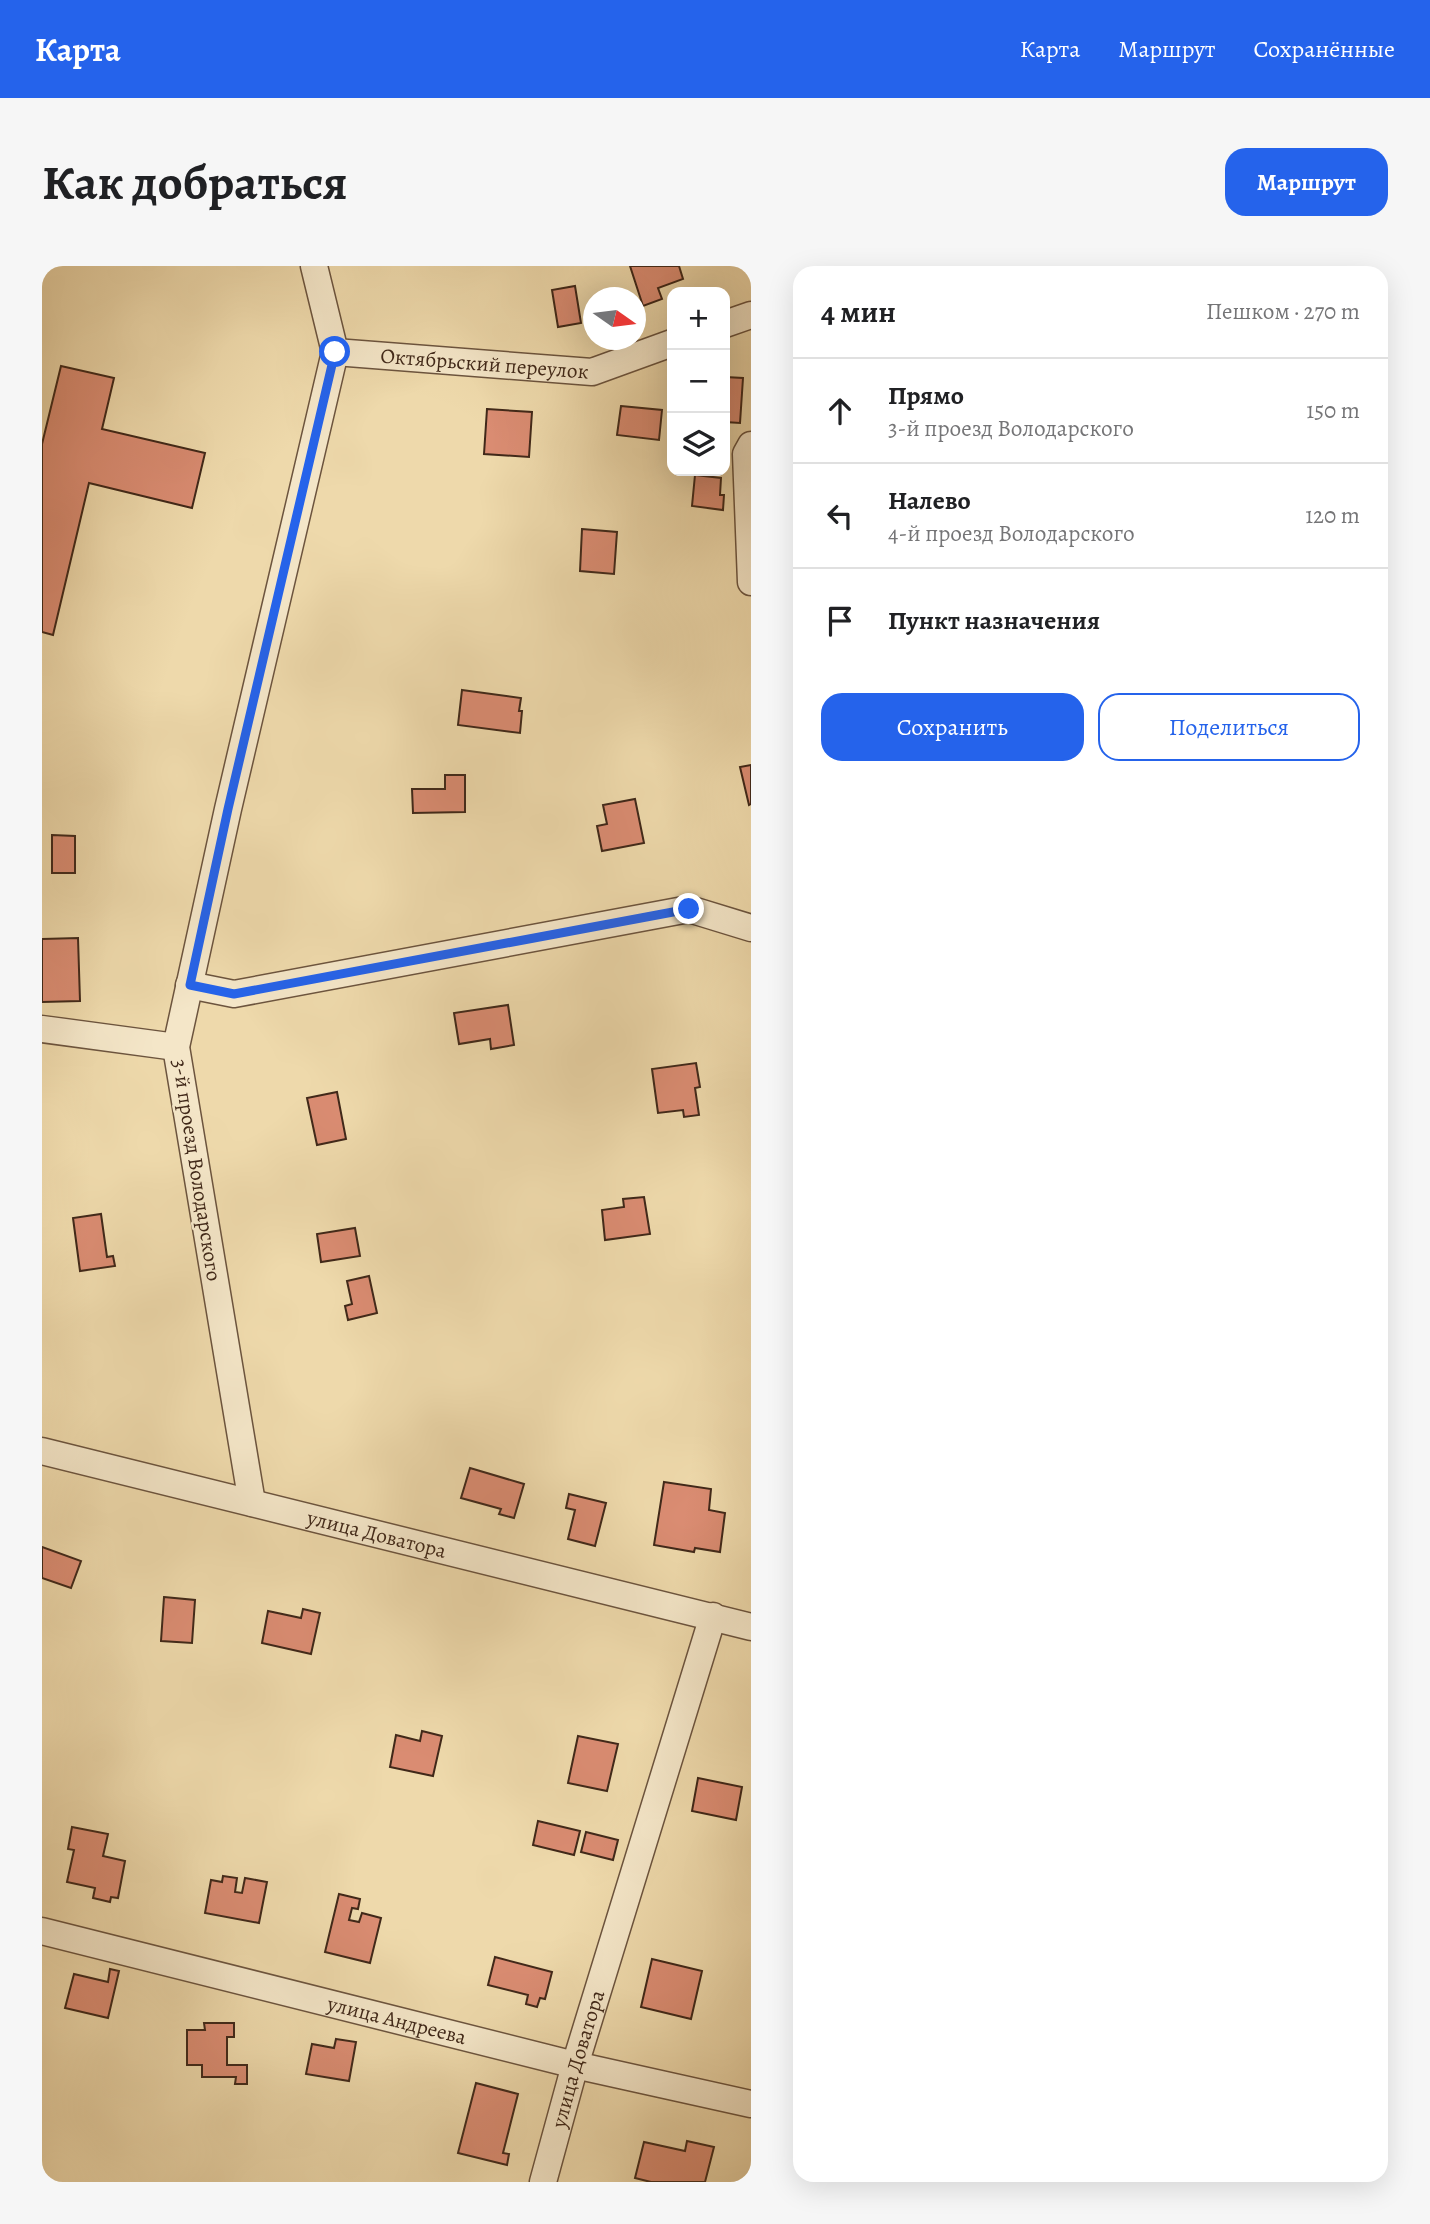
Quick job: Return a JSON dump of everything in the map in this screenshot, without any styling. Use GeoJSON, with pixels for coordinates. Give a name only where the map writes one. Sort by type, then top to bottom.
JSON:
{"type":"FeatureCollection","features":[{"type":"Feature","properties":{"kind":"street","name":"3-й проезд Володарского"},"geometry":{"type":"LineString","coordinates":[[252,1503],[176,1047],[228,809],[335,352],[314,266]]}},
{"type":"Feature","properties":{"kind":"street"},"geometry":{"type":"LineString","coordinates":[[730,322],[751,315]]}},
{"type":"Feature","properties":{"kind":"street","name":"Октябрьский переулок"},"geometry":{"type":"LineString","coordinates":[[335,352],[592,372],[667,345]]}},
{"type":"Feature","properties":{"kind":"street"},"geometry":{"type":"LineString","coordinates":[[751,445],[746,454],[751,582]]}},
{"type":"Feature","properties":{"kind":"street"},"geometry":{"type":"LineString","coordinates":[[190,985],[234,994],[689,909],[751,928]]}},
{"type":"Feature","properties":{"kind":"street"},"geometry":{"type":"LineString","coordinates":[[42,1029],[176,1047]]}},
{"type":"Feature","properties":{"kind":"street","name":"улица Доватора"},"geometry":{"type":"LineString","coordinates":[[42,1451],[751,1627]]}},
{"type":"Feature","properties":{"kind":"street","name":"улица Доватора"},"geometry":{"type":"LineString","coordinates":[[543,2182],[575,2065],[713,1616]]}},
{"type":"Feature","properties":{"kind":"street","name":"улица Андреева"},"geometry":{"type":"LineString","coordinates":[[42,1931],[575,2065],[751,2104]]}},
{"type":"Feature","properties":{"kind":"building"},"geometry":{"type":"Polygon","coordinates":[[[630,266],[679,266],[683,279],[658,288],[662,299],[646,305],[646,287],[637,287],[630,266]]]}},
{"type":"Feature","properties":{"kind":"building"},"geometry":{"type":"Polygon","coordinates":[[[575,286],[581,323],[558,327],[552,290],[575,286]]]}},
{"type":"Feature","properties":{"kind":"building"},"geometry":{"type":"Polygon","coordinates":[[[61,366],[114,378],[102,429],[205,453],[192,508],[89,483],[53,635],[42,632],[42,444],[61,366]]]}},
{"type":"Feature","properties":{"kind":"building"},"geometry":{"type":"Polygon","coordinates":[[[730,377],[743,378],[740,423],[730,422],[730,377]]]}},
{"type":"Feature","properties":{"kind":"building"},"geometry":{"type":"Polygon","coordinates":[[[621,406],[662,410],[659,440],[617,435],[621,406]]]}},
{"type":"Feature","properties":{"kind":"building"},"geometry":{"type":"Polygon","coordinates":[[[487,409],[532,412],[529,457],[484,454],[487,409]]]}},
{"type":"Feature","properties":{"kind":"building"},"geometry":{"type":"Polygon","coordinates":[[[695,476],[721,478],[723,510],[692,506],[695,476]]]}},
{"type":"Feature","properties":{"kind":"building"},"geometry":{"type":"Polygon","coordinates":[[[582,529],[617,532],[614,574],[580,571],[582,529]]]}},
{"type":"Feature","properties":{"kind":"building"},"geometry":{"type":"Polygon","coordinates":[[[462,690],[521,698],[520,733],[458,725],[462,690]]]}},
{"type":"Feature","properties":{"kind":"building"},"geometry":{"type":"Polygon","coordinates":[[[751,765],[751,804],[749,805],[740,767],[751,765]]]}},
{"type":"Feature","properties":{"kind":"building"},"geometry":{"type":"Polygon","coordinates":[[[445,775],[465,775],[465,812],[413,813],[412,789],[445,789],[445,775]]]}},
{"type":"Feature","properties":{"kind":"building"},"geometry":{"type":"Polygon","coordinates":[[[635,799],[644,843],[602,851],[597,826],[607,824],[603,805],[635,799]]]}},
{"type":"Feature","properties":{"kind":"building"},"geometry":{"type":"Polygon","coordinates":[[[52,835],[75,836],[75,873],[52,873],[52,835]]]}},
{"type":"Feature","properties":{"kind":"building"},"geometry":{"type":"Polygon","coordinates":[[[78,938],[80,1001],[42,1002],[42,939],[78,938]]]}},
{"type":"Feature","properties":{"kind":"building"},"geometry":{"type":"Polygon","coordinates":[[[508,1005],[514,1045],[491,1049],[490,1039],[459,1044],[454,1013],[508,1005]]]}},
{"type":"Feature","properties":{"kind":"building"},"geometry":{"type":"Polygon","coordinates":[[[696,1063],[700,1087],[695,1088],[699,1115],[684,1117],[683,1110],[658,1113],[652,1069],[696,1063]]]}},
{"type":"Feature","properties":{"kind":"building"},"geometry":{"type":"Polygon","coordinates":[[[337,1092],[346,1139],[317,1145],[307,1098],[337,1092]]]}},
{"type":"Feature","properties":{"kind":"building"},"geometry":{"type":"Polygon","coordinates":[[[644,1197],[650,1234],[605,1240],[602,1210],[624,1207],[623,1199],[644,1197]]]}},
{"type":"Feature","properties":{"kind":"building"},"geometry":{"type":"Polygon","coordinates":[[[101,1214],[107,1257],[113,1256],[115,1266],[80,1271],[73,1218],[101,1214]]]}},
{"type":"Feature","properties":{"kind":"building"},"geometry":{"type":"Polygon","coordinates":[[[355,1228],[360,1256],[321,1262],[317,1234],[355,1228]]]}},
{"type":"Feature","properties":{"kind":"building"},"geometry":{"type":"Polygon","coordinates":[[[369,1276],[377,1313],[348,1320],[345,1306],[352,1304],[347,1281],[369,1276]]]}},
{"type":"Feature","properties":{"kind":"building"},"geometry":{"type":"Polygon","coordinates":[[[470,1468],[524,1484],[514,1518],[499,1514],[501,1509],[461,1498],[470,1468]]]}},
{"type":"Feature","properties":{"kind":"building"},"geometry":{"type":"Polygon","coordinates":[[[664,1482],[711,1489],[709,1510],[725,1513],[720,1552],[695,1548],[694,1552],[654,1545],[664,1482]]]}},
{"type":"Feature","properties":{"kind":"building"},"geometry":{"type":"Polygon","coordinates":[[[569,1494],[606,1503],[595,1546],[568,1539],[575,1510],[566,1508],[569,1494]]]}},
{"type":"Feature","properties":{"kind":"building"},"geometry":{"type":"Polygon","coordinates":[[[42,1547],[81,1561],[71,1588],[42,1578],[42,1547]]]}},
{"type":"Feature","properties":{"kind":"building"},"geometry":{"type":"Polygon","coordinates":[[[164,1597],[195,1600],[192,1643],[161,1641],[164,1597]]]}},
{"type":"Feature","properties":{"kind":"building"},"geometry":{"type":"Polygon","coordinates":[[[303,1609],[320,1613],[311,1654],[262,1643],[268,1611],[301,1618],[303,1609]]]}},
{"type":"Feature","properties":{"kind":"building"},"geometry":{"type":"Polygon","coordinates":[[[422,1731],[442,1736],[433,1776],[390,1767],[396,1735],[420,1741],[422,1731]]]}},
{"type":"Feature","properties":{"kind":"building"},"geometry":{"type":"Polygon","coordinates":[[[578,1736],[618,1744],[607,1791],[568,1783],[578,1736]]]}},
{"type":"Feature","properties":{"kind":"building"},"geometry":{"type":"Polygon","coordinates":[[[698,1778],[742,1787],[736,1820],[692,1811],[698,1778]]]}},
{"type":"Feature","properties":{"kind":"building"},"geometry":{"type":"Polygon","coordinates":[[[538,1821],[580,1831],[574,1855],[533,1845],[538,1821]]]}},
{"type":"Feature","properties":{"kind":"building"},"geometry":{"type":"Polygon","coordinates":[[[72,1827],[108,1834],[103,1856],[125,1861],[118,1898],[111,1897],[110,1902],[93,1898],[95,1888],[67,1882],[74,1850],[68,1849],[72,1827]]]}},
{"type":"Feature","properties":{"kind":"building"},"geometry":{"type":"Polygon","coordinates":[[[586,1832],[618,1840],[613,1860],[581,1852],[586,1832]]]}},
{"type":"Feature","properties":{"kind":"building"},"geometry":{"type":"Polygon","coordinates":[[[223,1876],[237,1878],[235,1892],[242,1893],[245,1878],[267,1882],[259,1923],[205,1913],[211,1880],[222,1882],[223,1876]]]}},
{"type":"Feature","properties":{"kind":"building"},"geometry":{"type":"Polygon","coordinates":[[[339,1894],[360,1899],[358,1909],[352,1908],[349,1920],[359,1922],[362,1913],[381,1918],[370,1963],[325,1952],[339,1894]]]}},
{"type":"Feature","properties":{"kind":"building"},"geometry":{"type":"Polygon","coordinates":[[[495,1957],[552,1972],[545,1999],[540,1998],[537,2007],[526,2004],[528,1995],[488,1985],[495,1957]]]}},
{"type":"Feature","properties":{"kind":"building"},"geometry":{"type":"Polygon","coordinates":[[[652,1959],[702,1971],[691,2019],[641,2007],[652,1959]]]}},
{"type":"Feature","properties":{"kind":"building"},"geometry":{"type":"Polygon","coordinates":[[[110,1969],[119,1971],[108,2018],[65,2008],[74,1974],[108,1982],[110,1969]]]}},
{"type":"Feature","properties":{"kind":"building"},"geometry":{"type":"Polygon","coordinates":[[[204,2023],[234,2023],[234,2037],[227,2037],[227,2065],[247,2065],[247,2084],[235,2084],[236,2077],[202,2077],[202,2065],[187,2065],[187,2030],[205,2030],[204,2023]]]}},
{"type":"Feature","properties":{"kind":"building"},"geometry":{"type":"Polygon","coordinates":[[[336,2039],[356,2042],[349,2081],[306,2074],[312,2044],[334,2048],[336,2039]]]}},
{"type":"Feature","properties":{"kind":"building"},"geometry":{"type":"Polygon","coordinates":[[[476,2083],[518,2094],[503,2153],[509,2154],[507,2165],[458,2153],[476,2083]]]}},
{"type":"Feature","properties":{"kind":"building"},"geometry":{"type":"Polygon","coordinates":[[[687,2141],[714,2147],[705,2182],[651,2182],[635,2178],[644,2142],[685,2151],[687,2141]]]}},
{"type":"Feature","properties":{"kind":"route"},"geometry":{"type":"LineString","coordinates":[[335,352],[228,809],[190,985],[234,994],[689,909]]}}]}
